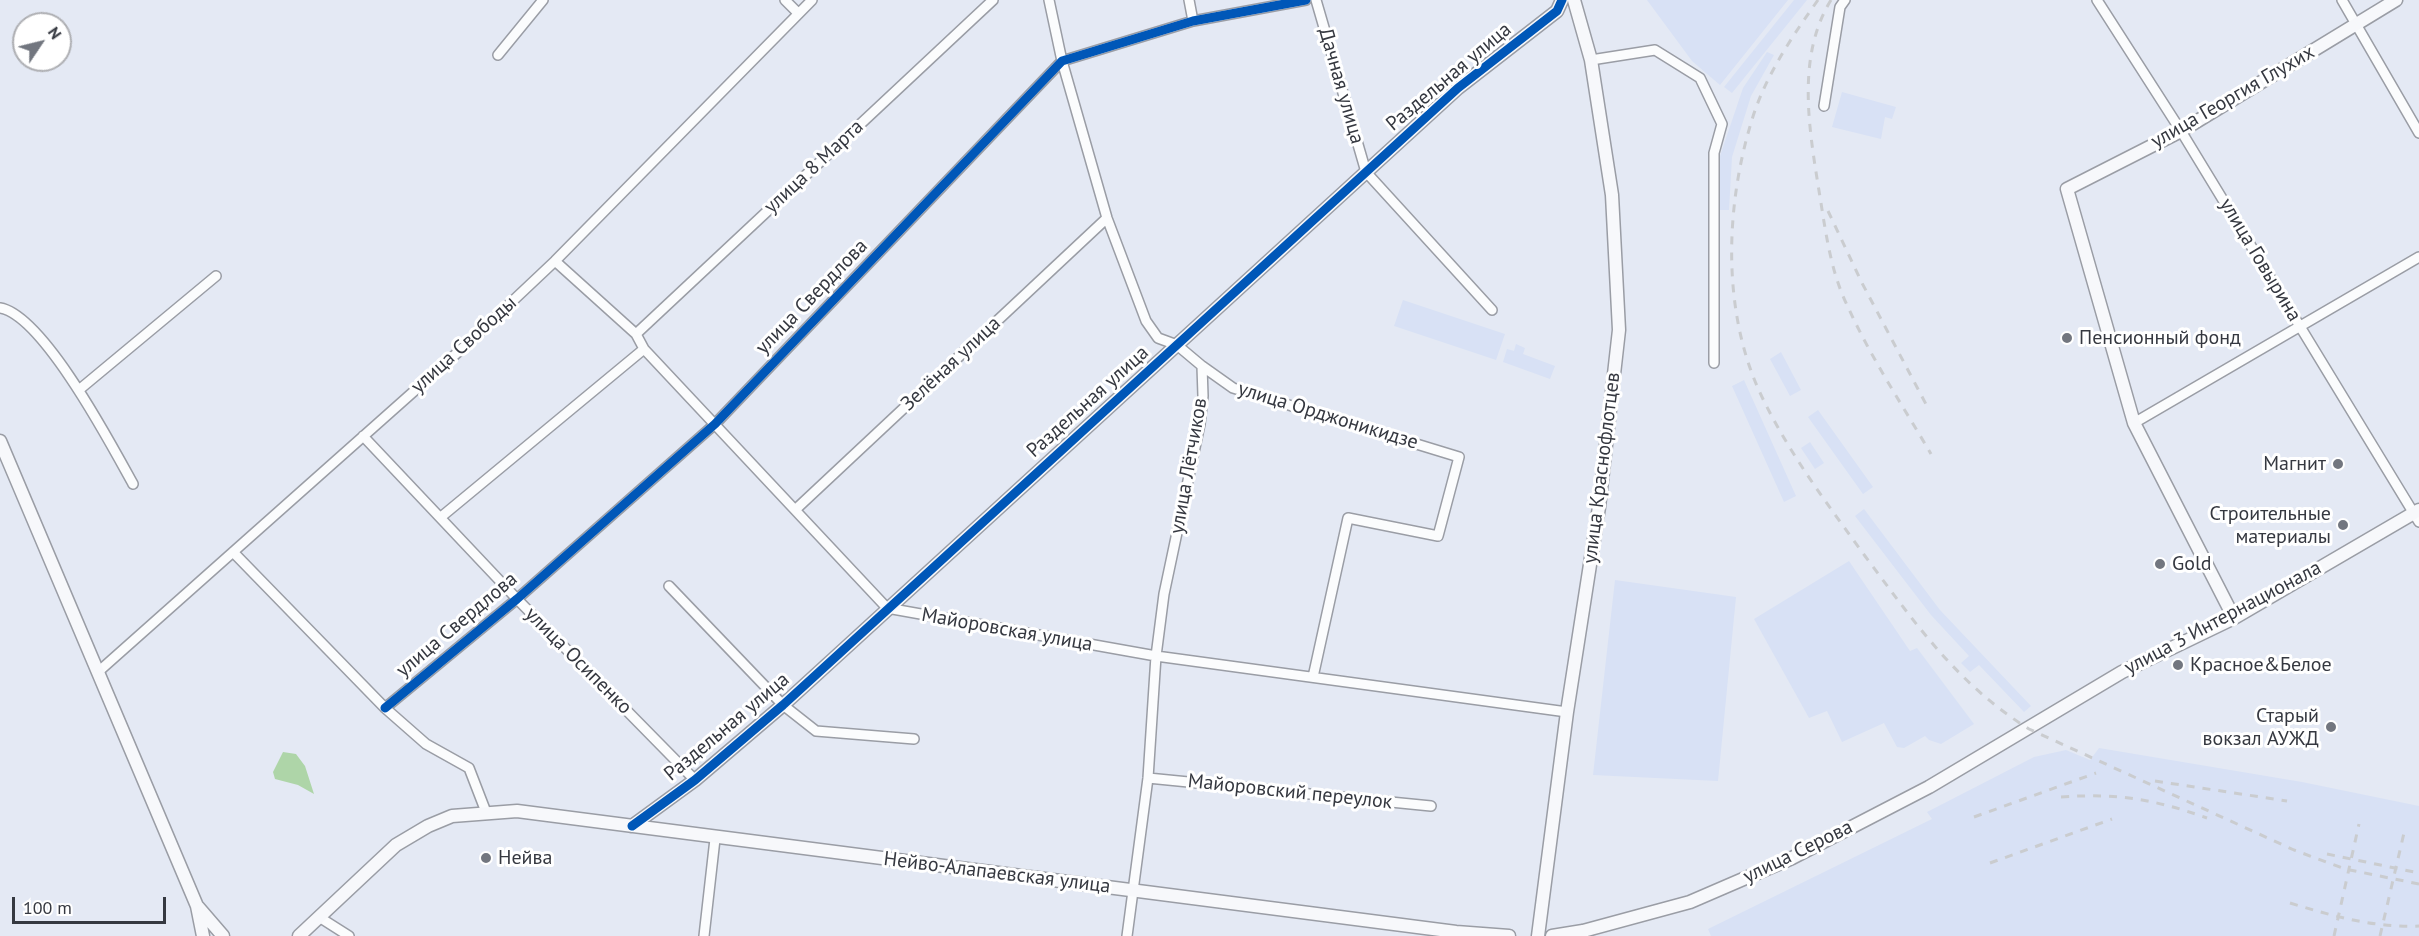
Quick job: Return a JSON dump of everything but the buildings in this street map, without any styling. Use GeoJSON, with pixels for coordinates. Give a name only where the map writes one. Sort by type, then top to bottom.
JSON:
{"type":"FeatureCollection","features":[{"type":"Feature","properties":{"kind":"street"},"geometry":{"type":"LineString","coordinates":[[498,55],[543,0]]}},
{"type":"Feature","properties":{"kind":"street"},"geometry":{"type":"LineString","coordinates":[[785,0],[798,13]]}},
{"type":"Feature","properties":{"kind":"street","name":"улица Свободы"},"geometry":{"type":"LineString","coordinates":[[98,672],[555,261],[812,0]]}},
{"type":"Feature","properties":{"kind":"street","name":"улица 8 Марта"},"geometry":{"type":"LineString","coordinates":[[636,334],[993,0]]}},
{"type":"Feature","properties":{"kind":"street"},"geometry":{"type":"LineString","coordinates":[[1049,0],[1062,61],[1107,218],[1146,321],[1158,338],[1178,345],[1202,366]]}},
{"type":"Feature","properties":{"kind":"street"},"geometry":{"type":"LineString","coordinates":[[1189,0],[1193,21]]}},
{"type":"Feature","properties":{"kind":"street","name":"улица Свердлова"},"geometry":{"type":"LineString","coordinates":[[385,708],[518,599],[715,424],[1062,61],[1193,21],[1306,0]]}},
{"type":"Feature","properties":{"kind":"street","name":"Дачная улица"},"geometry":{"type":"LineString","coordinates":[[1316,0],[1366,172]]}},
{"type":"Feature","properties":{"kind":"street","name":"Раздельная улица"},"geometry":{"type":"LineString","coordinates":[[632,826],[695,780],[783,705],[1458,88],[1557,11],[1562,0]]}},
{"type":"Feature","properties":{"kind":"street","name":"улица Краснофлотцев"},"geometry":{"type":"LineString","coordinates":[[1538,936],[1568,712],[1599,507],[1619,330],[1612,195],[1591,60],[1574,0]]}},
{"type":"Feature","properties":{"kind":"street"},"geometry":{"type":"LineString","coordinates":[[1824,106],[1840,7],[1845,0]]}},
{"type":"Feature","properties":{"kind":"street","name":"улица Говырина"},"geometry":{"type":"LineString","coordinates":[[2097,0],[2181,131],[2417,515]]}},
{"type":"Feature","properties":{"kind":"street"},"geometry":{"type":"LineString","coordinates":[[2342,0],[2419,133]]}},
{"type":"Feature","properties":{"kind":"street","name":"улица Георгия Глухих"},"geometry":{"type":"LineString","coordinates":[[2134,423],[2067,189],[2181,131],[2396,0]]}},
{"type":"Feature","properties":{"kind":"street"},"geometry":{"type":"LineString","coordinates":[[1591,60],[1655,50],[1700,78],[1713,101],[1722,124],[1714,153],[1714,363]]}},
{"type":"Feature","properties":{"kind":"street"},"geometry":{"type":"LineString","coordinates":[[1366,172],[1492,310]]}},
{"type":"Feature","properties":{"kind":"street","name":"Зелёная улица"},"geometry":{"type":"LineString","coordinates":[[795,510],[1107,218]]}},
{"type":"Feature","properties":{"kind":"street"},"geometry":{"type":"LineString","coordinates":[[2234,618],[2134,423],[2419,257]]}},
{"type":"Feature","properties":{"kind":"street"},"geometry":{"type":"LineString","coordinates":[[555,261],[636,334],[645,349],[887,608]]}},
{"type":"Feature","properties":{"kind":"street"},"geometry":{"type":"LineString","coordinates":[[80,389],[216,276]]}},
{"type":"Feature","properties":{"kind":"street"},"geometry":{"type":"LineString","coordinates":[[0,308],[8,309],[27,326],[80,389],[133,484]]}},
{"type":"Feature","properties":{"kind":"street"},"geometry":{"type":"LineString","coordinates":[[441,517],[645,349]]}},
{"type":"Feature","properties":{"kind":"street","name":"улица Орджоникидзе"},"geometry":{"type":"LineString","coordinates":[[1202,366],[1233,388],[1460,457],[1438,536],[1348,518],[1313,677]]}},
{"type":"Feature","properties":{"kind":"street","name":"улица Лётчиков"},"geometry":{"type":"LineString","coordinates":[[1127,936],[1148,778],[1156,656],[1164,594],[1200,424],[1203,396],[1202,366]]}},
{"type":"Feature","properties":{"kind":"street","name":"улица Осипенко"},"geometry":{"type":"LineString","coordinates":[[363,436],[695,780]]}},
{"type":"Feature","properties":{"kind":"street"},"geometry":{"type":"LineString","coordinates":[[0,441],[197,906],[203,936]]}},
{"type":"Feature","properties":{"kind":"street","name":"улица 3 Интернационала"},"geometry":{"type":"LineString","coordinates":[[2029,729],[2122,672],[2234,618],[2417,515]]}},
{"type":"Feature","properties":{"kind":"street"},"geometry":{"type":"LineString","coordinates":[[233,552],[385,708],[426,744],[469,768],[486,812]]}},
{"type":"Feature","properties":{"kind":"street"},"geometry":{"type":"LineString","coordinates":[[669,586],[783,705],[816,731],[914,739]]}},
{"type":"Feature","properties":{"kind":"street","name":"Майоровская улица"},"geometry":{"type":"LineString","coordinates":[[887,608],[1156,656],[1568,712]]}},
{"type":"Feature","properties":{"kind":"street","name":"улица Серова"},"geometry":{"type":"LineString","coordinates":[[1552,936],[1583,931],[1690,902],[1762,871],[1929,787],[2029,729]]}},
{"type":"Feature","properties":{"kind":"street","name":"Майоровский переулок"},"geometry":{"type":"LineString","coordinates":[[1148,778],[1431,807]]}},
{"type":"Feature","properties":{"kind":"street","name":"Нейво-Алапаевская улица"},"geometry":{"type":"LineString","coordinates":[[299,936],[396,845],[428,825],[452,816],[517,811],[1456,932],[1509,936]]}},
{"type":"Feature","properties":{"kind":"street"},"geometry":{"type":"LineString","coordinates":[[704,936],[715,839]]}},
{"type":"Feature","properties":{"kind":"street"},"geometry":{"type":"LineString","coordinates":[[197,906],[224,936]]}},
{"type":"Feature","properties":{"kind":"street"},"geometry":{"type":"LineString","coordinates":[[319,917],[349,936]]}},
{"type":"Feature","properties":{"kind":"shaded area"},"geometry":{"type":"Polygon","coordinates":[[[1647,0],[1788,0],[1720,85],[1692,61],[1647,0]]]}},
{"type":"Feature","properties":{"kind":"shaded area"},"geometry":{"type":"Polygon","coordinates":[[[1794,0],[1807,0],[1732,93],[1724,87],[1794,0]]]}},
{"type":"Feature","properties":{"kind":"shaded area"},"geometry":{"type":"Polygon","coordinates":[[[1767,52],[1774,55],[1751,96],[1732,157],[1729,210],[1716,210],[1720,156],[1743,88],[1767,52]]]}},
{"type":"Feature","properties":{"kind":"shaded area"},"geometry":{"type":"Polygon","coordinates":[[[1842,92],[1896,107],[1892,119],[1885,117],[1881,139],[1832,127],[1842,92]]]}},
{"type":"Feature","properties":{"kind":"shaded area"},"geometry":{"type":"Polygon","coordinates":[[[1403,300],[1505,334],[1496,360],[1394,326],[1403,300]]]}},
{"type":"Feature","properties":{"kind":"shaded area"},"geometry":{"type":"Polygon","coordinates":[[[1516,344],[1525,348],[1523,354],[1555,366],[1550,379],[1503,362],[1507,349],[1514,351],[1516,344]]]}},
{"type":"Feature","properties":{"kind":"shaded area"},"geometry":{"type":"Polygon","coordinates":[[[1781,352],[1801,390],[1790,396],[1770,359],[1781,352]]]}},
{"type":"Feature","properties":{"kind":"shaded area"},"geometry":{"type":"Polygon","coordinates":[[[1744,380],[1796,496],[1784,502],[1732,386],[1744,380]]]}},
{"type":"Feature","properties":{"kind":"shaded area"},"geometry":{"type":"Polygon","coordinates":[[[1818,410],[1873,487],[1863,494],[1808,417],[1818,410]]]}},
{"type":"Feature","properties":{"kind":"shaded area"},"geometry":{"type":"Polygon","coordinates":[[[1810,442],[1824,463],[1815,469],[1801,448],[1810,442]]]}},
{"type":"Feature","properties":{"kind":"shaded area"},"geometry":{"type":"Polygon","coordinates":[[[1864,509],[1940,610],[2031,706],[2024,712],[1979,665],[1970,672],[1961,663],[1969,656],[1931,615],[1855,516],[1864,509]]]}},
{"type":"Feature","properties":{"kind":"shaded area"},"geometry":{"type":"Polygon","coordinates":[[[1849,561],[1910,651],[1917,648],[1974,724],[1941,744],[1925,736],[1904,748],[1897,747],[1884,723],[1842,742],[1827,711],[1809,718],[1754,619],[1849,561]]]}},
{"type":"Feature","properties":{"kind":"shaded area"},"geometry":{"type":"Polygon","coordinates":[[[1615,580],[1736,597],[1718,781],[1593,775],[1615,580]]]}},
{"type":"Feature","properties":{"kind":"shaded area"},"geometry":{"type":"Polygon","coordinates":[[[2099,748],[2302,782],[2419,806],[2419,936],[1711,936],[1708,929],[1932,819],[1927,812],[2034,757],[2066,750],[2090,760],[2099,748]]]}},
{"type":"Feature","properties":{"kind":"shaded area"},"geometry":{"type":"Polygon","coordinates":[[[283,752],[296,754],[305,766],[314,794],[298,785],[275,779],[273,772],[283,752]]]}},
{"type":"Feature","properties":{"kind":"railway"},"geometry":{"type":"LineString","coordinates":[[1818,0],[1771,74],[1751,123],[1736,190],[1732,261],[1734,297],[1749,365],[1773,418],[1810,479],[1883,581],[1939,651],[1980,692],[2029,729],[2294,850],[2345,869],[2419,884]]}},
{"type":"Feature","properties":{"kind":"railway"},"geometry":{"type":"LineString","coordinates":[[1831,0],[1820,23],[1813,46],[1808,97],[1812,148],[1830,253],[1837,281],[1857,326],[1931,454]]}},
{"type":"Feature","properties":{"kind":"railway"},"geometry":{"type":"LineString","coordinates":[[1828,211],[1862,283],[1928,408]]}},
{"type":"Feature","properties":{"kind":"railway"},"geometry":{"type":"LineString","coordinates":[[1974,817],[2096,773]]}},
{"type":"Feature","properties":{"kind":"railway"},"geometry":{"type":"LineString","coordinates":[[2155,781],[2287,801]]}},
{"type":"Feature","properties":{"kind":"railway"},"geometry":{"type":"LineString","coordinates":[[2061,797],[2100,796],[2135,799],[2170,806],[2207,818]]}},
{"type":"Feature","properties":{"kind":"railway"},"geometry":{"type":"LineString","coordinates":[[1990,863],[2112,819]]}},
{"type":"Feature","properties":{"kind":"railway"},"geometry":{"type":"LineString","coordinates":[[2334,936],[2359,824]]}},
{"type":"Feature","properties":{"kind":"railway"},"geometry":{"type":"LineString","coordinates":[[2380,936],[2404,833]]}},
{"type":"Feature","properties":{"kind":"railway"},"geometry":{"type":"LineString","coordinates":[[2327,854],[2419,873]]}},
{"type":"Feature","properties":{"kind":"railway"},"geometry":{"type":"LineString","coordinates":[[2290,903],[2338,917],[2370,923],[2419,926]]}},
{"type":"Feature","properties":{"kind":"cycle path"},"geometry":{"type":"LineString","coordinates":[[385,708],[517,599],[715,424],[1062,61],[1193,21],[1306,0]]}},
{"type":"Feature","properties":{"kind":"cycle path"},"geometry":{"type":"LineString","coordinates":[[632,826],[695,780],[783,705],[1458,88],[1557,11],[1562,0]]}},
{"type":"Feature","properties":{"kind":"place","name":"Пенсионный фонд"},"geometry":{"type":"Point","coordinates":[2067,338]}},
{"type":"Feature","properties":{"kind":"place","name":"Магнит"},"geometry":{"type":"Point","coordinates":[2338,464]}},
{"type":"Feature","properties":{"kind":"place","name":"Строительные материалы"},"geometry":{"type":"Point","coordinates":[2343,525]}},
{"type":"Feature","properties":{"kind":"place","name":"Gold"},"geometry":{"type":"Point","coordinates":[2160,564]}},
{"type":"Feature","properties":{"kind":"place","name":"Красное&Белое"},"geometry":{"type":"Point","coordinates":[2178,665]}},
{"type":"Feature","properties":{"kind":"place","name":"Старый вокзал АУЖД"},"geometry":{"type":"Point","coordinates":[2331,727]}},
{"type":"Feature","properties":{"kind":"place","name":"Нейва"},"geometry":{"type":"Point","coordinates":[486,858]}}]}
